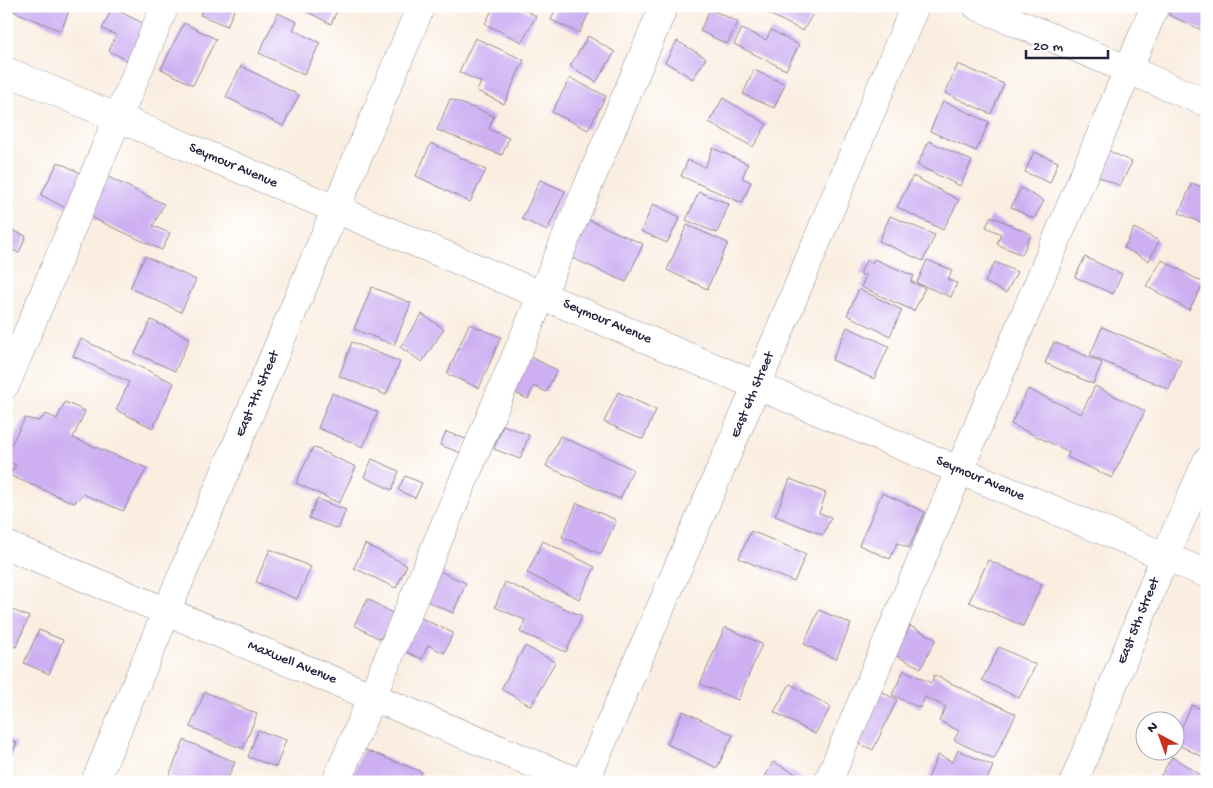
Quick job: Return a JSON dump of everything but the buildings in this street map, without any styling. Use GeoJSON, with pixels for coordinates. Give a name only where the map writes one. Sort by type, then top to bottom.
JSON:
{"type":"FeatureCollection","features":[{"type":"Feature","properties":{"kind":"street"},"geometry":{"type":"LineString","coordinates":[[6,384],[165,6]]}},
{"type":"Feature","properties":{"kind":"street","name":"East 7th Street"},"geometry":{"type":"LineString","coordinates":[[95,782],[421,6]]}},
{"type":"Feature","properties":{"kind":"street"},"geometry":{"type":"LineString","coordinates":[[336,782],[664,6]]}},
{"type":"Feature","properties":{"kind":"street","name":"East 6th Street"},"geometry":{"type":"LineString","coordinates":[[585,782],[757,385],[915,6]]}},
{"type":"Feature","properties":{"kind":"street"},"geometry":{"type":"LineString","coordinates":[[977,6],[1207,103]]}},
{"type":"Feature","properties":{"kind":"street"},"geometry":{"type":"LineString","coordinates":[[828,782],[1156,6]]}},
{"type":"Feature","properties":{"kind":"street","name":"Seymour Avenue"},"geometry":{"type":"LineString","coordinates":[[6,71],[1207,574]]}},
{"type":"Feature","properties":{"kind":"street","name":"East 5th Street"},"geometry":{"type":"LineString","coordinates":[[1074,782],[1165,556],[1207,461]]}},
{"type":"Feature","properties":{"kind":"street","name":"Maxwell Avenue"},"geometry":{"type":"LineString","coordinates":[[6,545],[578,782]]}}]}
